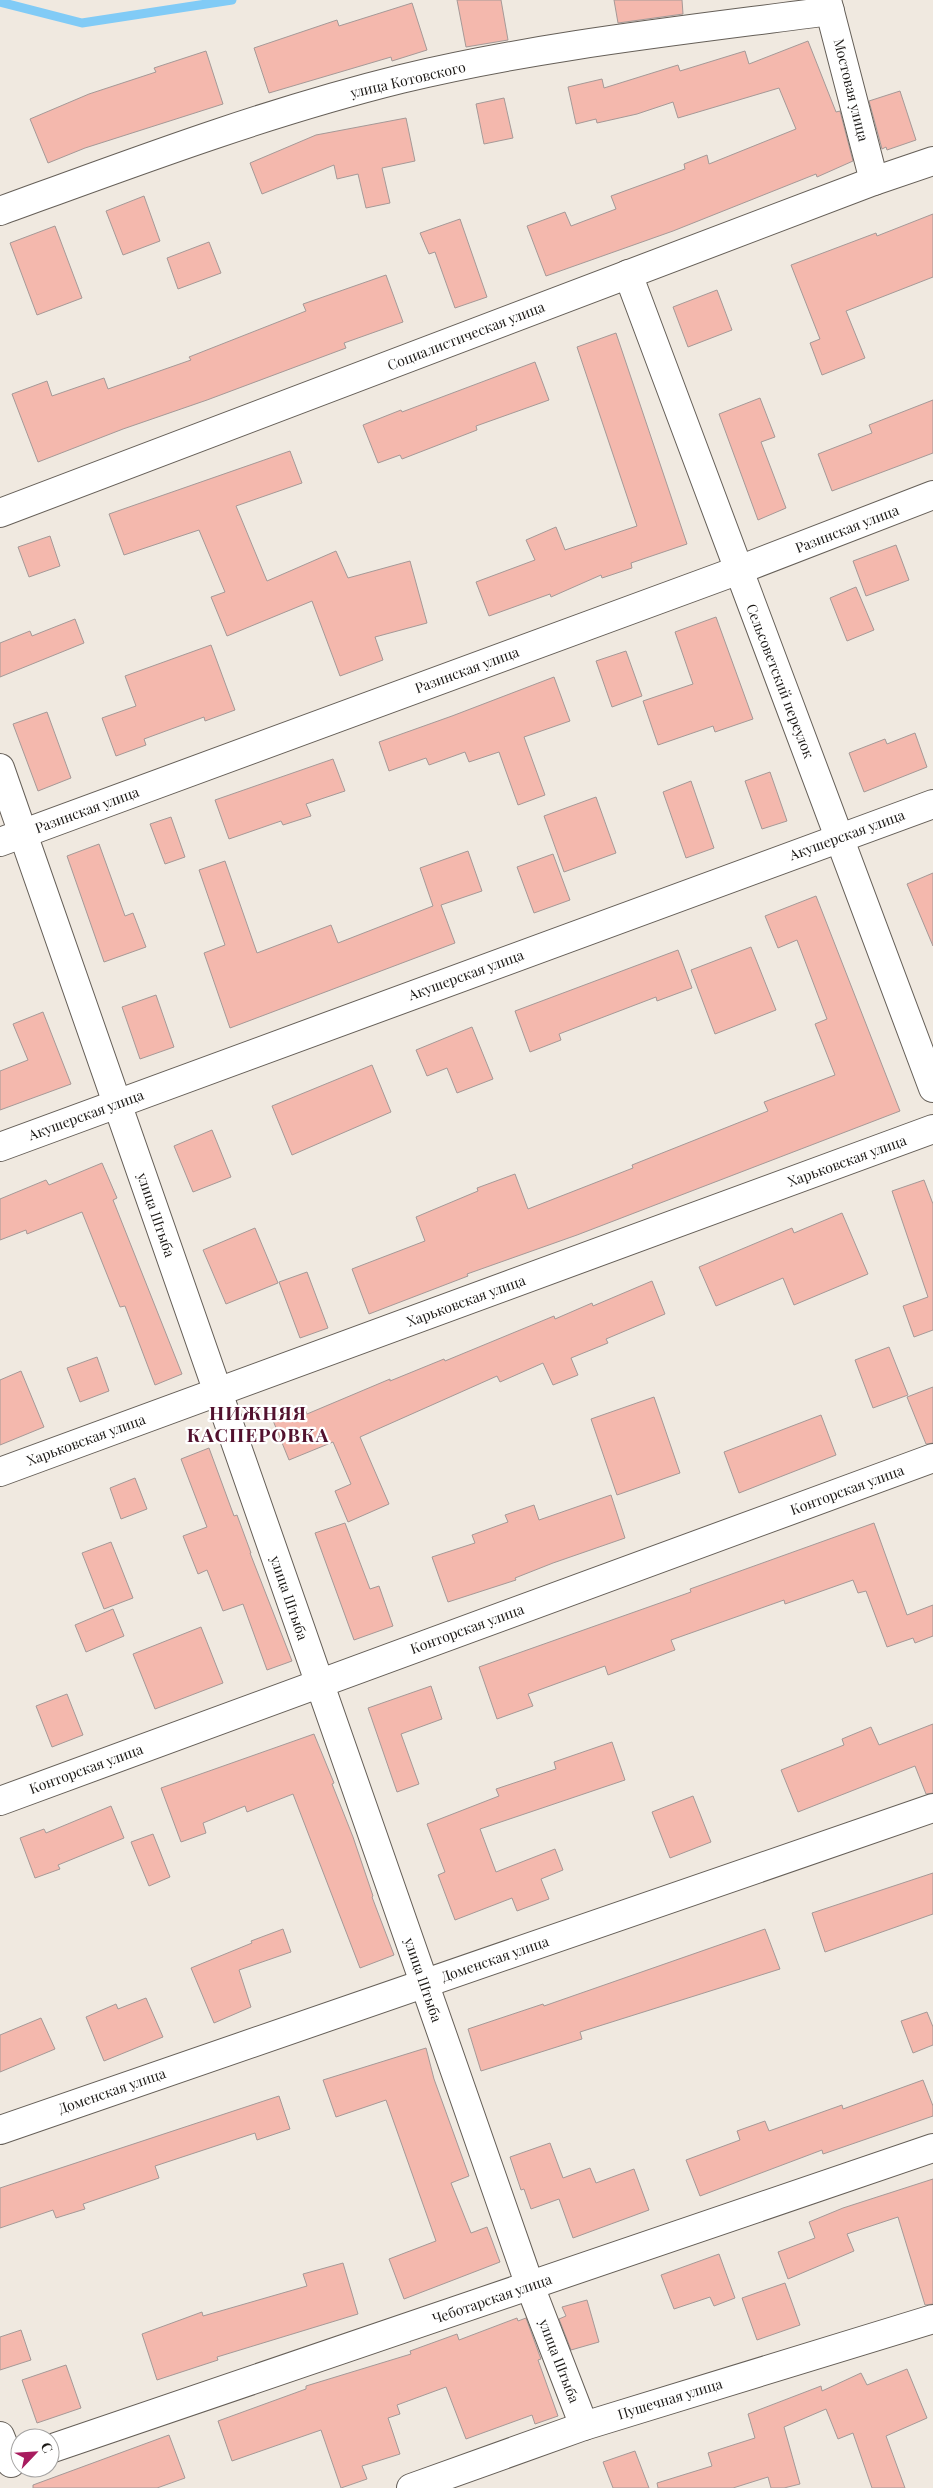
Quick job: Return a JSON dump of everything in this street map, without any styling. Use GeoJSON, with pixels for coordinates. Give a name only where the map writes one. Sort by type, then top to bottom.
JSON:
{"type":"FeatureCollection","features":[{"type":"Feature","properties":{"kind":"street","name":"Мостовая улица"},"geometry":{"type":"LineString","coordinates":[[829,5],[874,181]]}},
{"type":"Feature","properties":{"kind":"street","name":"улица Котовского"},"geometry":{"type":"LineString","coordinates":[[0,212],[273,114],[401,79],[552,48],[829,5]]}},
{"type":"Feature","properties":{"kind":"street","name":"Социалистическая улица"},"geometry":{"type":"LineString","coordinates":[[0,513],[933,160]]}},
{"type":"Feature","properties":{"kind":"street","name":"Сельсоветский переулок"},"geometry":{"type":"LineString","coordinates":[[628,274],[933,1088]]}},
{"type":"Feature","properties":{"kind":"street","name":"Разинская улица"},"geometry":{"type":"LineString","coordinates":[[11,838],[739,570],[933,495]]}},
{"type":"Feature","properties":{"kind":"street","name":"улица Штыба"},"geometry":{"type":"LineString","coordinates":[[0,768],[11,838],[117,1104],[530,2286],[584,2426]]}},
{"type":"Feature","properties":{"kind":"street","name":"Акушерская улица"},"geometry":{"type":"LineString","coordinates":[[0,1147],[933,804]]}},
{"type":"Feature","properties":{"kind":"street","name":"Харьковская улица"},"geometry":{"type":"LineString","coordinates":[[0,1472],[933,1129]]}},
{"type":"Feature","properties":{"kind":"street","name":"Конторская улица"},"geometry":{"type":"LineString","coordinates":[[0,1800],[933,1458]]}},
{"type":"Feature","properties":{"kind":"street","name":"Доменская улица"},"geometry":{"type":"LineString","coordinates":[[0,2130],[933,1808]]}},
{"type":"Feature","properties":{"kind":"street","name":"Чеботарская улица"},"geometry":{"type":"LineString","coordinates":[[60,2446],[933,2148]]}},
{"type":"Feature","properties":{"kind":"street","name":"Пушечная улица"},"geometry":{"type":"LineString","coordinates":[[411,2488],[584,2426],[933,2319]]}},
{"type":"Feature","properties":{"kind":"street"},"geometry":{"type":"LineString","coordinates":[[0,2436],[10,2463]]}},
{"type":"Feature","properties":{"kind":"building"},"geometry":{"type":"Polygon","coordinates":[[[457,0],[501,0],[508,40],[466,47],[457,0]]]}},
{"type":"Feature","properties":{"kind":"building"},"geometry":{"type":"Polygon","coordinates":[[[614,0],[682,0],[683,14],[618,23],[614,0]]]}},
{"type":"Feature","properties":{"kind":"building"},"geometry":{"type":"Polygon","coordinates":[[[412,3],[427,50],[392,61],[391,57],[269,93],[254,48],[337,20],[339,26],[412,3]]]}},
{"type":"Feature","properties":{"kind":"building"},"geometry":{"type":"Polygon","coordinates":[[[808,41],[836,112],[840,111],[853,161],[817,177],[816,174],[673,231],[546,276],[527,226],[565,212],[571,226],[616,209],[611,196],[685,169],[684,164],[707,155],[709,164],[796,129],[779,88],[678,118],[673,102],[637,114],[597,123],[596,119],[576,124],[568,87],[602,79],[604,88],[678,65],[680,71],[745,51],[749,64],[808,41]]]}},
{"type":"Feature","properties":{"kind":"building"},"geometry":{"type":"Polygon","coordinates":[[[206,51],[223,104],[85,148],[48,163],[30,119],[89,94],[156,72],[154,68],[206,51]]]}},
{"type":"Feature","properties":{"kind":"building"},"geometry":{"type":"Polygon","coordinates":[[[900,91],[916,140],[887,150],[886,147],[882,149],[869,101],[900,91]]]}},
{"type":"Feature","properties":{"kind":"building"},"geometry":{"type":"Polygon","coordinates":[[[504,98],[513,138],[484,144],[476,104],[504,98]]]}},
{"type":"Feature","properties":{"kind":"building"},"geometry":{"type":"Polygon","coordinates":[[[406,118],[415,161],[382,168],[390,203],[366,208],[358,174],[337,179],[334,165],[262,194],[250,163],[316,135],[406,118]]]}},
{"type":"Feature","properties":{"kind":"building"},"geometry":{"type":"Polygon","coordinates":[[[144,196],[160,241],[123,255],[106,211],[144,196]]]}},
{"type":"Feature","properties":{"kind":"building"},"geometry":{"type":"Polygon","coordinates":[[[933,214],[933,277],[846,311],[865,358],[822,375],[810,343],[820,339],[791,265],[876,233],[877,236],[933,214]]]}},
{"type":"Feature","properties":{"kind":"building"},"geometry":{"type":"Polygon","coordinates":[[[460,219],[487,297],[455,308],[435,252],[429,254],[420,233],[460,219]]]}},
{"type":"Feature","properties":{"kind":"building"},"geometry":{"type":"Polygon","coordinates":[[[55,226],[82,298],[37,315],[10,243],[55,226]]]}},
{"type":"Feature","properties":{"kind":"building"},"geometry":{"type":"Polygon","coordinates":[[[209,242],[221,273],[178,289],[167,258],[209,242]]]}},
{"type":"Feature","properties":{"kind":"building"},"geometry":{"type":"Polygon","coordinates":[[[386,275],[403,322],[344,343],[346,348],[38,462],[12,394],[47,381],[52,396],[104,378],[108,389],[191,360],[189,357],[306,311],[303,304],[386,275]]]}},
{"type":"Feature","properties":{"kind":"building"},"geometry":{"type":"Polygon","coordinates":[[[717,290],[732,330],[688,347],[673,307],[717,290]]]}},
{"type":"Feature","properties":{"kind":"building"},"geometry":{"type":"Polygon","coordinates":[[[616,333],[687,544],[631,563],[632,568],[602,578],[601,575],[551,597],[550,594],[489,616],[476,582],[535,560],[526,540],[556,527],[565,550],[637,526],[577,347],[616,333]]]}},
{"type":"Feature","properties":{"kind":"building"},"geometry":{"type":"Polygon","coordinates":[[[535,362],[549,400],[476,426],[477,430],[402,459],[400,455],[378,463],[363,425],[535,362]]]}},
{"type":"Feature","properties":{"kind":"building"},"geometry":{"type":"Polygon","coordinates":[[[760,398],[775,437],[761,442],[786,508],[758,520],[719,414],[760,398]]]}},
{"type":"Feature","properties":{"kind":"building"},"geometry":{"type":"Polygon","coordinates":[[[933,400],[933,453],[832,491],[818,454],[872,433],[869,425],[933,400]]]}},
{"type":"Feature","properties":{"kind":"building"},"geometry":{"type":"Polygon","coordinates":[[[290,451],[302,483],[236,506],[267,581],[336,551],[348,578],[410,561],[427,623],[375,637],[383,660],[340,676],[312,601],[227,636],[211,597],[225,592],[199,530],[124,555],[109,514],[290,451]]]}},
{"type":"Feature","properties":{"kind":"building"},"geometry":{"type":"Polygon","coordinates":[[[50,536],[60,566],[29,577],[18,547],[50,536]]]}},
{"type":"Feature","properties":{"kind":"building"},"geometry":{"type":"Polygon","coordinates":[[[896,545],[909,580],[866,596],[853,561],[896,545]]]}},
{"type":"Feature","properties":{"kind":"building"},"geometry":{"type":"Polygon","coordinates":[[[856,587],[874,630],[847,641],[830,598],[856,587]]]}},
{"type":"Feature","properties":{"kind":"building"},"geometry":{"type":"Polygon","coordinates":[[[716,617],[753,719],[715,732],[713,726],[658,745],[643,701],[693,684],[675,632],[716,617]]]}},
{"type":"Feature","properties":{"kind":"building"},"geometry":{"type":"Polygon","coordinates":[[[75,619],[84,643],[0,677],[0,643],[30,631],[32,636],[75,619]]]}},
{"type":"Feature","properties":{"kind":"building"},"geometry":{"type":"Polygon","coordinates":[[[211,645],[235,710],[205,721],[204,717],[144,739],[146,745],[116,756],[102,718],[136,706],[125,676],[211,645]]]}},
{"type":"Feature","properties":{"kind":"building"},"geometry":{"type":"Polygon","coordinates":[[[626,651],[642,696],[612,707],[596,661],[626,651]]]}},
{"type":"Feature","properties":{"kind":"building"},"geometry":{"type":"Polygon","coordinates":[[[554,677],[570,721],[524,737],[545,795],[518,805],[499,752],[469,762],[465,752],[429,765],[426,758],[389,771],[379,742],[554,677]]]}},
{"type":"Feature","properties":{"kind":"building"},"geometry":{"type":"Polygon","coordinates":[[[47,712],[71,778],[38,791],[13,724],[47,712]]]}},
{"type":"Feature","properties":{"kind":"building"},"geometry":{"type":"Polygon","coordinates":[[[915,733],[927,767],[864,792],[849,753],[885,739],[887,744],[915,733]]]}},
{"type":"Feature","properties":{"kind":"building"},"geometry":{"type":"Polygon","coordinates":[[[333,759],[345,791],[306,804],[311,816],[283,825],[281,821],[229,839],[215,800],[333,759]]]}},
{"type":"Feature","properties":{"kind":"building"},"geometry":{"type":"Polygon","coordinates":[[[770,772],[787,821],[762,829],[745,781],[770,772]]]}},
{"type":"Feature","properties":{"kind":"building"},"geometry":{"type":"Polygon","coordinates":[[[691,781],[714,848],[686,858],[663,792],[691,781]]]}},
{"type":"Feature","properties":{"kind":"building"},"geometry":{"type":"Polygon","coordinates":[[[596,797],[616,853],[564,872],[544,816],[596,797]]]}},
{"type":"Feature","properties":{"kind":"building"},"geometry":{"type":"Polygon","coordinates":[[[171,817],[185,857],[165,864],[150,824],[171,817]]]}},
{"type":"Feature","properties":{"kind":"building"},"geometry":{"type":"Polygon","coordinates":[[[99,844],[125,916],[133,913],[146,947],[104,962],[67,856],[99,844]]]}},
{"type":"Feature","properties":{"kind":"building"},"geometry":{"type":"Polygon","coordinates":[[[468,851],[482,891],[441,905],[455,943],[230,1028],[204,953],[225,945],[199,870],[225,861],[257,953],[331,925],[338,943],[433,906],[420,868],[468,851]]]}},
{"type":"Feature","properties":{"kind":"building"},"geometry":{"type":"Polygon","coordinates":[[[553,854],[570,900],[534,913],[517,867],[553,854]]]}},
{"type":"Feature","properties":{"kind":"building"},"geometry":{"type":"Polygon","coordinates":[[[933,873],[933,946],[907,884],[933,873]]]}},
{"type":"Feature","properties":{"kind":"building"},"geometry":{"type":"Polygon","coordinates":[[[816,896],[900,1111],[577,1235],[467,1274],[468,1276],[369,1314],[352,1269],[425,1241],[416,1217],[478,1191],[477,1188],[515,1174],[528,1209],[633,1168],[632,1165],[768,1111],[764,1102],[835,1075],[815,1024],[827,1019],[797,940],[778,948],[765,916],[816,896]]]}},
{"type":"Feature","properties":{"kind":"building"},"geometry":{"type":"Polygon","coordinates":[[[751,947],[776,1010],[715,1034],[691,970],[751,947]]]}},
{"type":"Feature","properties":{"kind":"building"},"geometry":{"type":"Polygon","coordinates":[[[678,950],[692,988],[657,1001],[656,997],[559,1034],[561,1040],[530,1052],[515,1011],[678,950]]]}},
{"type":"Feature","properties":{"kind":"building"},"geometry":{"type":"Polygon","coordinates":[[[156,995],[174,1047],[140,1059],[122,1007],[156,995]]]}},
{"type":"Feature","properties":{"kind":"building"},"geometry":{"type":"Polygon","coordinates":[[[43,1012],[71,1084],[0,1110],[0,1071],[28,1060],[13,1024],[43,1012]]]}},
{"type":"Feature","properties":{"kind":"building"},"geometry":{"type":"Polygon","coordinates":[[[472,1027],[493,1079],[457,1093],[447,1068],[427,1076],[416,1050],[472,1027]]]}},
{"type":"Feature","properties":{"kind":"building"},"geometry":{"type":"Polygon","coordinates":[[[372,1065],[391,1112],[292,1155],[272,1106],[372,1065]]]}},
{"type":"Feature","properties":{"kind":"building"},"geometry":{"type":"Polygon","coordinates":[[[212,1130],[231,1177],[193,1192],[174,1146],[212,1130]]]}},
{"type":"Feature","properties":{"kind":"building"},"geometry":{"type":"Polygon","coordinates":[[[102,1163],[117,1198],[113,1200],[182,1374],[155,1385],[125,1306],[120,1307],[82,1212],[27,1234],[26,1230],[0,1240],[0,1199],[46,1180],[49,1185],[102,1163]]]}},
{"type":"Feature","properties":{"kind":"building"},"geometry":{"type":"Polygon","coordinates":[[[924,1180],[933,1204],[933,1330],[914,1337],[903,1306],[928,1297],[892,1191],[924,1180]]]}},
{"type":"Feature","properties":{"kind":"building"},"geometry":{"type":"Polygon","coordinates":[[[842,1213],[868,1274],[794,1305],[783,1278],[716,1306],[699,1267],[792,1228],[794,1233],[842,1213]]]}},
{"type":"Feature","properties":{"kind":"building"},"geometry":{"type":"Polygon","coordinates":[[[255,1228],[278,1283],[226,1304],[203,1250],[255,1228]]]}},
{"type":"Feature","properties":{"kind":"building"},"geometry":{"type":"Polygon","coordinates":[[[307,1272],[328,1328],[300,1338],[279,1282],[307,1272]]]}},
{"type":"Feature","properties":{"kind":"building"},"geometry":{"type":"Polygon","coordinates":[[[652,1281],[665,1314],[606,1339],[608,1343],[571,1358],[578,1375],[553,1385],[543,1363],[500,1382],[497,1376],[360,1437],[389,1504],[348,1522],[335,1491],[351,1484],[333,1442],[289,1460],[272,1418],[303,1405],[307,1414],[390,1379],[390,1381],[444,1359],[445,1361],[554,1316],[555,1319],[592,1303],[593,1306],[652,1281]]]}},
{"type":"Feature","properties":{"kind":"building"},"geometry":{"type":"Polygon","coordinates":[[[889,1347],[908,1395],[873,1408],[855,1360],[889,1347]]]}},
{"type":"Feature","properties":{"kind":"building"},"geometry":{"type":"Polygon","coordinates":[[[97,1357],[109,1391],[80,1402],[67,1368],[97,1357]]]}},
{"type":"Feature","properties":{"kind":"building"},"geometry":{"type":"Polygon","coordinates":[[[21,1371],[44,1427],[0,1445],[0,1380],[21,1371]]]}},
{"type":"Feature","properties":{"kind":"building"},"geometry":{"type":"Polygon","coordinates":[[[933,1387],[933,1443],[926,1444],[907,1397],[933,1387]]]}},
{"type":"Feature","properties":{"kind":"building"},"geometry":{"type":"Polygon","coordinates":[[[654,1397],[680,1473],[617,1495],[591,1419],[654,1397]]]}},
{"type":"Feature","properties":{"kind":"building"},"geometry":{"type":"Polygon","coordinates":[[[821,1415],[836,1455],[739,1493],[724,1452],[821,1415]]]}},
{"type":"Feature","properties":{"kind":"building"},"geometry":{"type":"Polygon","coordinates":[[[209,1448],[234,1516],[237,1515],[292,1661],[267,1670],[243,1604],[223,1611],[207,1570],[198,1574],[183,1536],[207,1527],[181,1459],[209,1448]]]}},
{"type":"Feature","properties":{"kind":"building"},"geometry":{"type":"Polygon","coordinates":[[[135,1478],[147,1509],[121,1519],[110,1488],[135,1478]]]}},
{"type":"Feature","properties":{"kind":"building"},"geometry":{"type":"Polygon","coordinates":[[[611,1495],[625,1538],[553,1563],[515,1578],[516,1580],[448,1602],[432,1557],[475,1543],[472,1535],[508,1522],[505,1515],[534,1505],[539,1520],[611,1495]]]}},
{"type":"Feature","properties":{"kind":"building"},"geometry":{"type":"Polygon","coordinates":[[[345,1523],[370,1589],[379,1586],[393,1626],[354,1640],[315,1533],[345,1523]]]}},
{"type":"Feature","properties":{"kind":"building"},"geometry":{"type":"Polygon","coordinates":[[[874,1523],[907,1615],[933,1605],[933,1636],[915,1643],[913,1638],[887,1647],[866,1591],[858,1593],[853,1580],[785,1604],[784,1600],[671,1640],[675,1650],[608,1675],[605,1666],[528,1694],[533,1706],[497,1719],[479,1667],[691,1592],[690,1589],[874,1523]]]}},
{"type":"Feature","properties":{"kind":"building"},"geometry":{"type":"Polygon","coordinates":[[[111,1542],[133,1598],[104,1609],[82,1553],[111,1542]]]}},
{"type":"Feature","properties":{"kind":"building"},"geometry":{"type":"Polygon","coordinates":[[[113,1609],[124,1636],[86,1652],[75,1625],[113,1609]]]}},
{"type":"Feature","properties":{"kind":"building"},"geometry":{"type":"Polygon","coordinates":[[[201,1627],[223,1683],[155,1709],[133,1654],[201,1627]]]}},
{"type":"Feature","properties":{"kind":"building"},"geometry":{"type":"Polygon","coordinates":[[[431,1686],[442,1719],[401,1734],[419,1784],[397,1792],[368,1708],[431,1686]]]}},
{"type":"Feature","properties":{"kind":"building"},"geometry":{"type":"Polygon","coordinates":[[[67,1694],[83,1735],[52,1747],[36,1706],[67,1694]]]}},
{"type":"Feature","properties":{"kind":"building"},"geometry":{"type":"Polygon","coordinates":[[[933,1724],[933,1793],[926,1794],[915,1766],[798,1812],[781,1770],[844,1745],[842,1739],[871,1727],[879,1745],[933,1724]]]}},
{"type":"Feature","properties":{"kind":"building"},"geometry":{"type":"Polygon","coordinates":[[[314,1734],[334,1783],[332,1784],[353,1837],[372,1897],[394,1955],[360,1968],[293,1794],[247,1812],[245,1806],[203,1823],[206,1833],[181,1842],[161,1788],[314,1734]]]}},
{"type":"Feature","properties":{"kind":"building"},"geometry":{"type":"Polygon","coordinates":[[[612,1742],[625,1780],[480,1829],[496,1872],[555,1849],[563,1870],[541,1879],[549,1899],[517,1911],[512,1898],[455,1920],[438,1875],[445,1872],[427,1824],[499,1796],[496,1789],[556,1769],[554,1762],[612,1742]]]}},
{"type":"Feature","properties":{"kind":"building"},"geometry":{"type":"Polygon","coordinates":[[[693,1796],[711,1842],[670,1858],[652,1812],[693,1796]]]}},
{"type":"Feature","properties":{"kind":"building"},"geometry":{"type":"Polygon","coordinates":[[[111,1806],[124,1838],[58,1865],[60,1869],[35,1878],[20,1838],[44,1829],[46,1833],[111,1806]]]}},
{"type":"Feature","properties":{"kind":"building"},"geometry":{"type":"Polygon","coordinates":[[[153,1834],[170,1877],[149,1886],[131,1842],[153,1834]]]}},
{"type":"Feature","properties":{"kind":"building"},"geometry":{"type":"Polygon","coordinates":[[[933,1873],[933,1914],[825,1952],[812,1913],[933,1873]]]}},
{"type":"Feature","properties":{"kind":"building"},"geometry":{"type":"Polygon","coordinates":[[[283,1929],[291,1952],[239,1970],[251,2007],[214,2023],[191,1968],[283,1929]]]}},
{"type":"Feature","properties":{"kind":"building"},"geometry":{"type":"Polygon","coordinates":[[[765,1929],[780,1969],[580,2032],[582,2039],[481,2071],[468,2029],[543,2004],[544,2006],[765,1929]]]}},
{"type":"Feature","properties":{"kind":"building"},"geometry":{"type":"Polygon","coordinates":[[[146,1998],[163,2037],[104,2061],[86,2017],[116,2004],[118,2009],[146,1998]]]}},
{"type":"Feature","properties":{"kind":"building"},"geometry":{"type":"Polygon","coordinates":[[[927,2012],[933,2027],[933,2045],[913,2053],[901,2021],[927,2012]]]}},
{"type":"Feature","properties":{"kind":"building"},"geometry":{"type":"Polygon","coordinates":[[[41,2018],[55,2049],[0,2072],[0,2035],[41,2018]]]}},
{"type":"Feature","properties":{"kind":"building"},"geometry":{"type":"Polygon","coordinates":[[[426,2048],[434,2079],[469,2176],[451,2183],[471,2233],[487,2227],[500,2262],[404,2299],[389,2259],[436,2241],[386,2100],[336,2117],[323,2080],[426,2048]]]}},
{"type":"Feature","properties":{"kind":"building"},"geometry":{"type":"Polygon","coordinates":[[[923,2080],[933,2106],[933,2116],[823,2154],[822,2150],[700,2196],[686,2160],[740,2140],[737,2131],[765,2121],[769,2131],[842,2105],[843,2109],[923,2080]]]}},
{"type":"Feature","properties":{"kind":"building"},"geometry":{"type":"Polygon","coordinates":[[[279,2096],[290,2129],[257,2140],[255,2133],[155,2166],[159,2178],[83,2204],[85,2209],[56,2218],[53,2210],[0,2228],[0,2188],[279,2096]]]}},
{"type":"Feature","properties":{"kind":"building"},"geometry":{"type":"Polygon","coordinates":[[[550,2143],[563,2178],[590,2168],[596,2183],[634,2169],[649,2210],[573,2238],[559,2199],[531,2209],[524,2189],[521,2190],[510,2157],[550,2143]]]}},
{"type":"Feature","properties":{"kind":"building"},"geometry":{"type":"Polygon","coordinates":[[[933,2179],[933,2304],[925,2305],[898,2217],[847,2234],[854,2251],[788,2279],[778,2252],[815,2238],[809,2222],[843,2208],[933,2179]]]}},
{"type":"Feature","properties":{"kind":"building"},"geometry":{"type":"Polygon","coordinates":[[[719,2254],[735,2298],[714,2306],[710,2297],[674,2309],[661,2275],[719,2254]]]}},
{"type":"Feature","properties":{"kind":"building"},"geometry":{"type":"Polygon","coordinates":[[[343,2263],[358,2314],[217,2357],[218,2360],[157,2380],[142,2334],[202,2312],[203,2316],[307,2286],[303,2274],[343,2263]]]}},
{"type":"Feature","properties":{"kind":"building"},"geometry":{"type":"Polygon","coordinates":[[[785,2283],[800,2325],[757,2340],[742,2298],[785,2283]]]}},
{"type":"Feature","properties":{"kind":"building"},"geometry":{"type":"Polygon","coordinates":[[[587,2300],[599,2342],[571,2350],[559,2319],[566,2316],[562,2307],[587,2300]]]}},
{"type":"Feature","properties":{"kind":"building"},"geometry":{"type":"Polygon","coordinates":[[[517,2318],[518,2321],[526,2318],[541,2359],[538,2360],[558,2416],[535,2424],[532,2415],[466,2439],[446,2387],[397,2405],[400,2414],[388,2418],[400,2454],[362,2466],[367,2479],[341,2488],[321,2430],[232,2461],[218,2421],[306,2389],[306,2386],[411,2354],[410,2351],[457,2334],[459,2340],[517,2318]]]}},
{"type":"Feature","properties":{"kind":"building"},"geometry":{"type":"Polygon","coordinates":[[[21,2330],[31,2360],[0,2370],[0,2337],[21,2330]]]}},
{"type":"Feature","properties":{"kind":"building"},"geometry":{"type":"Polygon","coordinates":[[[66,2365],[81,2408],[37,2423],[22,2380],[66,2365]]]}},
{"type":"Feature","properties":{"kind":"building"},"geometry":{"type":"Polygon","coordinates":[[[907,2369],[927,2418],[886,2436],[905,2488],[872,2488],[853,2433],[838,2439],[826,2409],[784,2427],[800,2484],[784,2488],[771,2488],[768,2477],[733,2488],[658,2488],[657,2483],[712,2466],[708,2453],[755,2438],[748,2414],[821,2386],[822,2391],[861,2373],[867,2385],[907,2369]]]}},
{"type":"Feature","properties":{"kind":"building"},"geometry":{"type":"Polygon","coordinates":[[[169,2435],[185,2478],[157,2488],[33,2488],[33,2485],[52,2478],[60,2478],[60,2475],[169,2435]]]}},
{"type":"Feature","properties":{"kind":"building"},"geometry":{"type":"Polygon","coordinates":[[[635,2451],[649,2488],[613,2488],[603,2462],[635,2451]]]}},
{"type":"Feature","properties":{"kind":"waterway"},"geometry":{"type":"LineString","coordinates":[[0,2],[82,23],[232,0]]}},
{"type":"Feature","properties":{"kind":"district","name":"НИЖНЯЯ КАСПЕРОВКА"},"geometry":{"type":"Point","coordinates":[258,1424]}}]}
